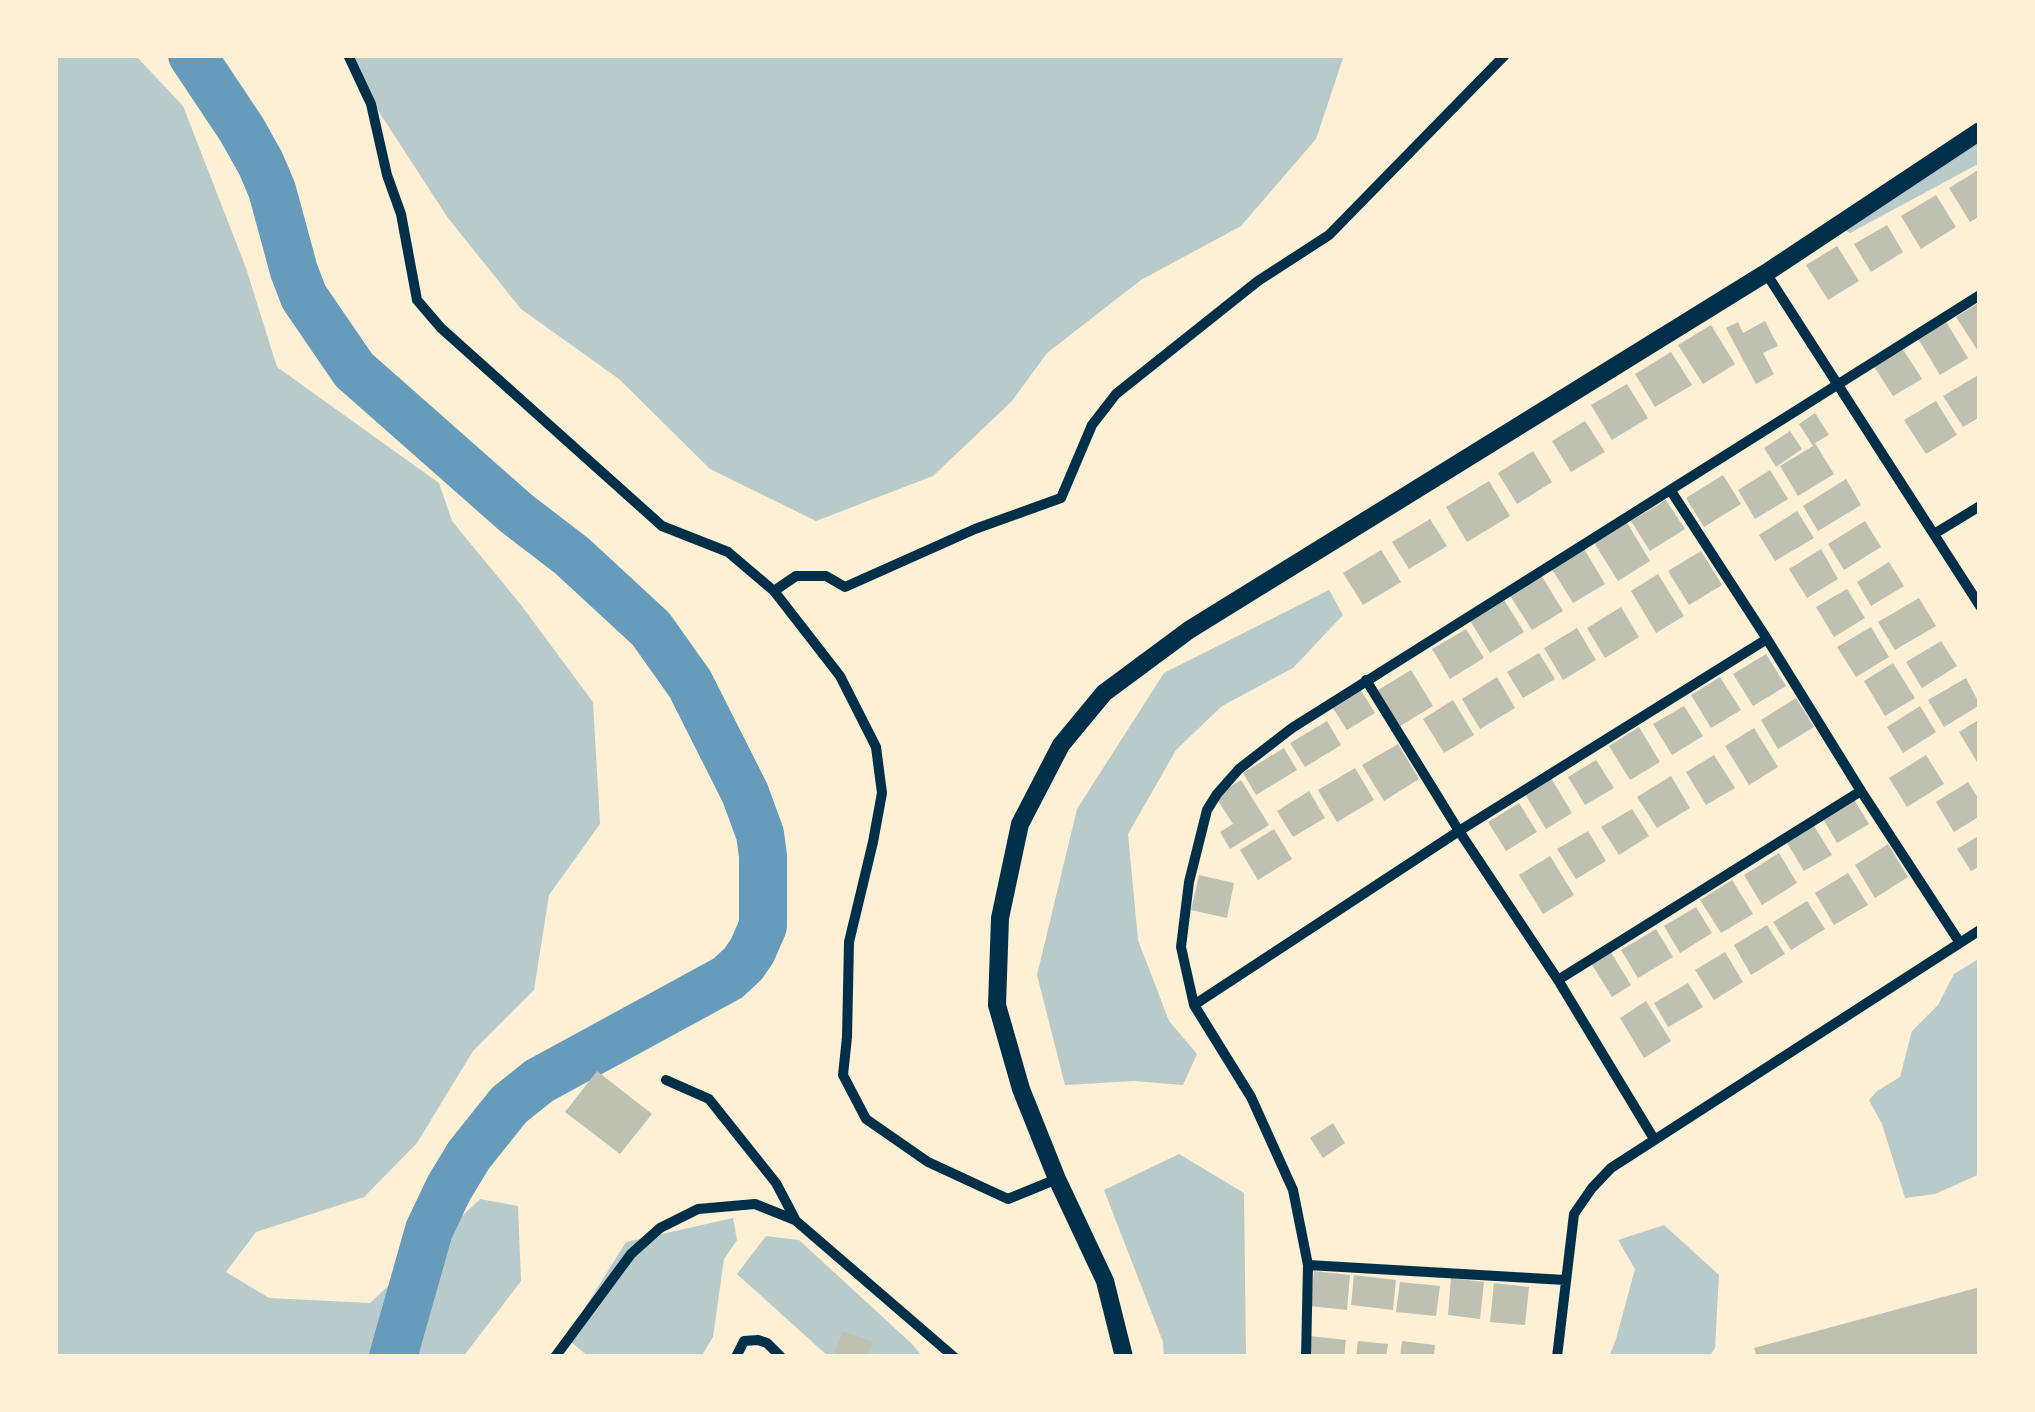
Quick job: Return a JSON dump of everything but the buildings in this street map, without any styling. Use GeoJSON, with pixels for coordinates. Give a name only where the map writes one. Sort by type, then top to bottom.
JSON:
{"type":"FeatureCollection","features":[{"type":"Feature","properties":{"kind":"street"},"geometry":{"type":"LineString","coordinates":[[348,55],[371,104],[401,214],[417,300],[441,328],[662,526],[728,552],[774,592],[840,676],[876,748],[882,792],[849,942],[843,1075],[866,1119],[928,1162],[1008,1199],[1058,1179]]}},
{"type":"Feature","properties":{"kind":"street"},"geometry":{"type":"LineString","coordinates":[[774,592],[796,576],[826,576],[846,587],[975,528],[1062,498],[1092,425],[1116,394],[1258,281],[1330,235],[1506,55]]}},
{"type":"Feature","properties":{"kind":"street"},"geometry":{"type":"LineString","coordinates":[[1124,1357],[1105,1281],[1021,1089],[997,1005],[1000,918],[1020,824],[1061,745],[1104,693],[1189,630],[1766,272],[1980,131]]}},
{"type":"Feature","properties":{"kind":"street"},"geometry":{"type":"LineString","coordinates":[[1766,272],[1980,606]]}},
{"type":"Feature","properties":{"kind":"street"},"geometry":{"type":"LineString","coordinates":[[1306,1357],[1308,1265],[1293,1190],[1251,1097],[1194,1005],[1181,947],[1189,882],[1207,810],[1217,794],[1240,769],[1292,728],[1980,295]]}},
{"type":"Feature","properties":{"kind":"street"},"geometry":{"type":"LineString","coordinates":[[1670,491],[1960,943]]}},
{"type":"Feature","properties":{"kind":"street"},"geometry":{"type":"LineString","coordinates":[[1934,534],[1980,506]]}},
{"type":"Feature","properties":{"kind":"street"},"geometry":{"type":"LineString","coordinates":[[1194,1005],[1460,831],[1767,639]]}},
{"type":"Feature","properties":{"kind":"street"},"geometry":{"type":"LineString","coordinates":[[1366,680],[1558,980],[1654,1139]]}},
{"type":"Feature","properties":{"kind":"street"},"geometry":{"type":"LineString","coordinates":[[1558,980],[1861,791]]}},
{"type":"Feature","properties":{"kind":"street"},"geometry":{"type":"LineString","coordinates":[[1556,1357],[1574,1214],[1610,1168],[1980,930]]}},
{"type":"Feature","properties":{"kind":"street"},"geometry":{"type":"LineString","coordinates":[[666,1080],[708,1099],[776,1183],[795,1220]]}},
{"type":"Feature","properties":{"kind":"street"},"geometry":{"type":"LineString","coordinates":[[555,1357],[631,1254],[660,1228],[698,1208],[755,1204],[795,1220],[954,1357]]}},
{"type":"Feature","properties":{"kind":"street"},"geometry":{"type":"LineString","coordinates":[[1308,1265],[1565,1280]]}},
{"type":"Feature","properties":{"kind":"street"},"geometry":{"type":"LineString","coordinates":[[736,1357],[744,1342],[758,1340],[781,1357]]}},
{"type":"Feature","properties":{"kind":"shaded area"},"geometry":{"type":"Polygon","coordinates":[[[55,55],[135,55],[183,106],[246,268],[277,367],[439,483],[452,521],[593,702],[600,824],[549,895],[534,990],[473,1051],[417,1143],[364,1197],[256,1232],[226,1272],[269,1298],[370,1303],[480,1199],[518,1206],[521,1281],[463,1357],[55,1357],[55,55]]]}},
{"type":"Feature","properties":{"kind":"shaded area"},"geometry":{"type":"Polygon","coordinates":[[[342,55],[1344,55],[1316,139],[1241,226],[1141,280],[1047,353],[1012,401],[933,476],[816,521],[710,469],[619,379],[521,309],[448,218],[342,55]]]}},
{"type":"Feature","properties":{"kind":"shaded area"},"geometry":{"type":"Polygon","coordinates":[[[1980,125],[1980,163],[1850,233],[1832,222],[1980,125]]]}},
{"type":"Feature","properties":{"kind":"shaded area"},"geometry":{"type":"Polygon","coordinates":[[[1329,590],[1343,615],[1293,668],[1222,706],[1176,750],[1128,834],[1138,940],[1169,1021],[1197,1054],[1183,1085],[1134,1081],[1065,1085],[1037,975],[1077,809],[1164,673],[1329,590]]]}},
{"type":"Feature","properties":{"kind":"shaded area"},"geometry":{"type":"Polygon","coordinates":[[[1980,958],[1980,1174],[1935,1194],[1905,1198],[1882,1124],[1869,1100],[1900,1077],[1912,1031],[1938,1005],[1954,974],[1980,958]]]}},
{"type":"Feature","properties":{"kind":"shaded area"},"geometry":{"type":"Polygon","coordinates":[[[1179,1154],[1244,1193],[1246,1357],[1164,1357],[1163,1342],[1104,1190],[1179,1154]]]}},
{"type":"Feature","properties":{"kind":"shaded area"},"geometry":{"type":"Polygon","coordinates":[[[733,1218],[737,1240],[724,1259],[713,1337],[701,1357],[589,1357],[566,1338],[626,1242],[733,1218]]]}},
{"type":"Feature","properties":{"kind":"shaded area"},"geometry":{"type":"Polygon","coordinates":[[[1664,1225],[1719,1275],[1715,1348],[1709,1357],[1609,1357],[1635,1269],[1618,1240],[1664,1225]]]}},
{"type":"Feature","properties":{"kind":"shaded area"},"geometry":{"type":"Polygon","coordinates":[[[766,1236],[799,1240],[923,1357],[829,1357],[737,1274],[766,1236]]]}},
{"type":"Feature","properties":{"kind":"waterway"},"geometry":{"type":"LineString","coordinates":[[192,55],[261,164],[304,297],[354,370],[516,513],[572,556],[651,629],[690,684],[745,793],[760,834],[763,926],[743,964],[728,978],[539,1081],[509,1105],[469,1155],[429,1230],[393,1357]]}}]}
